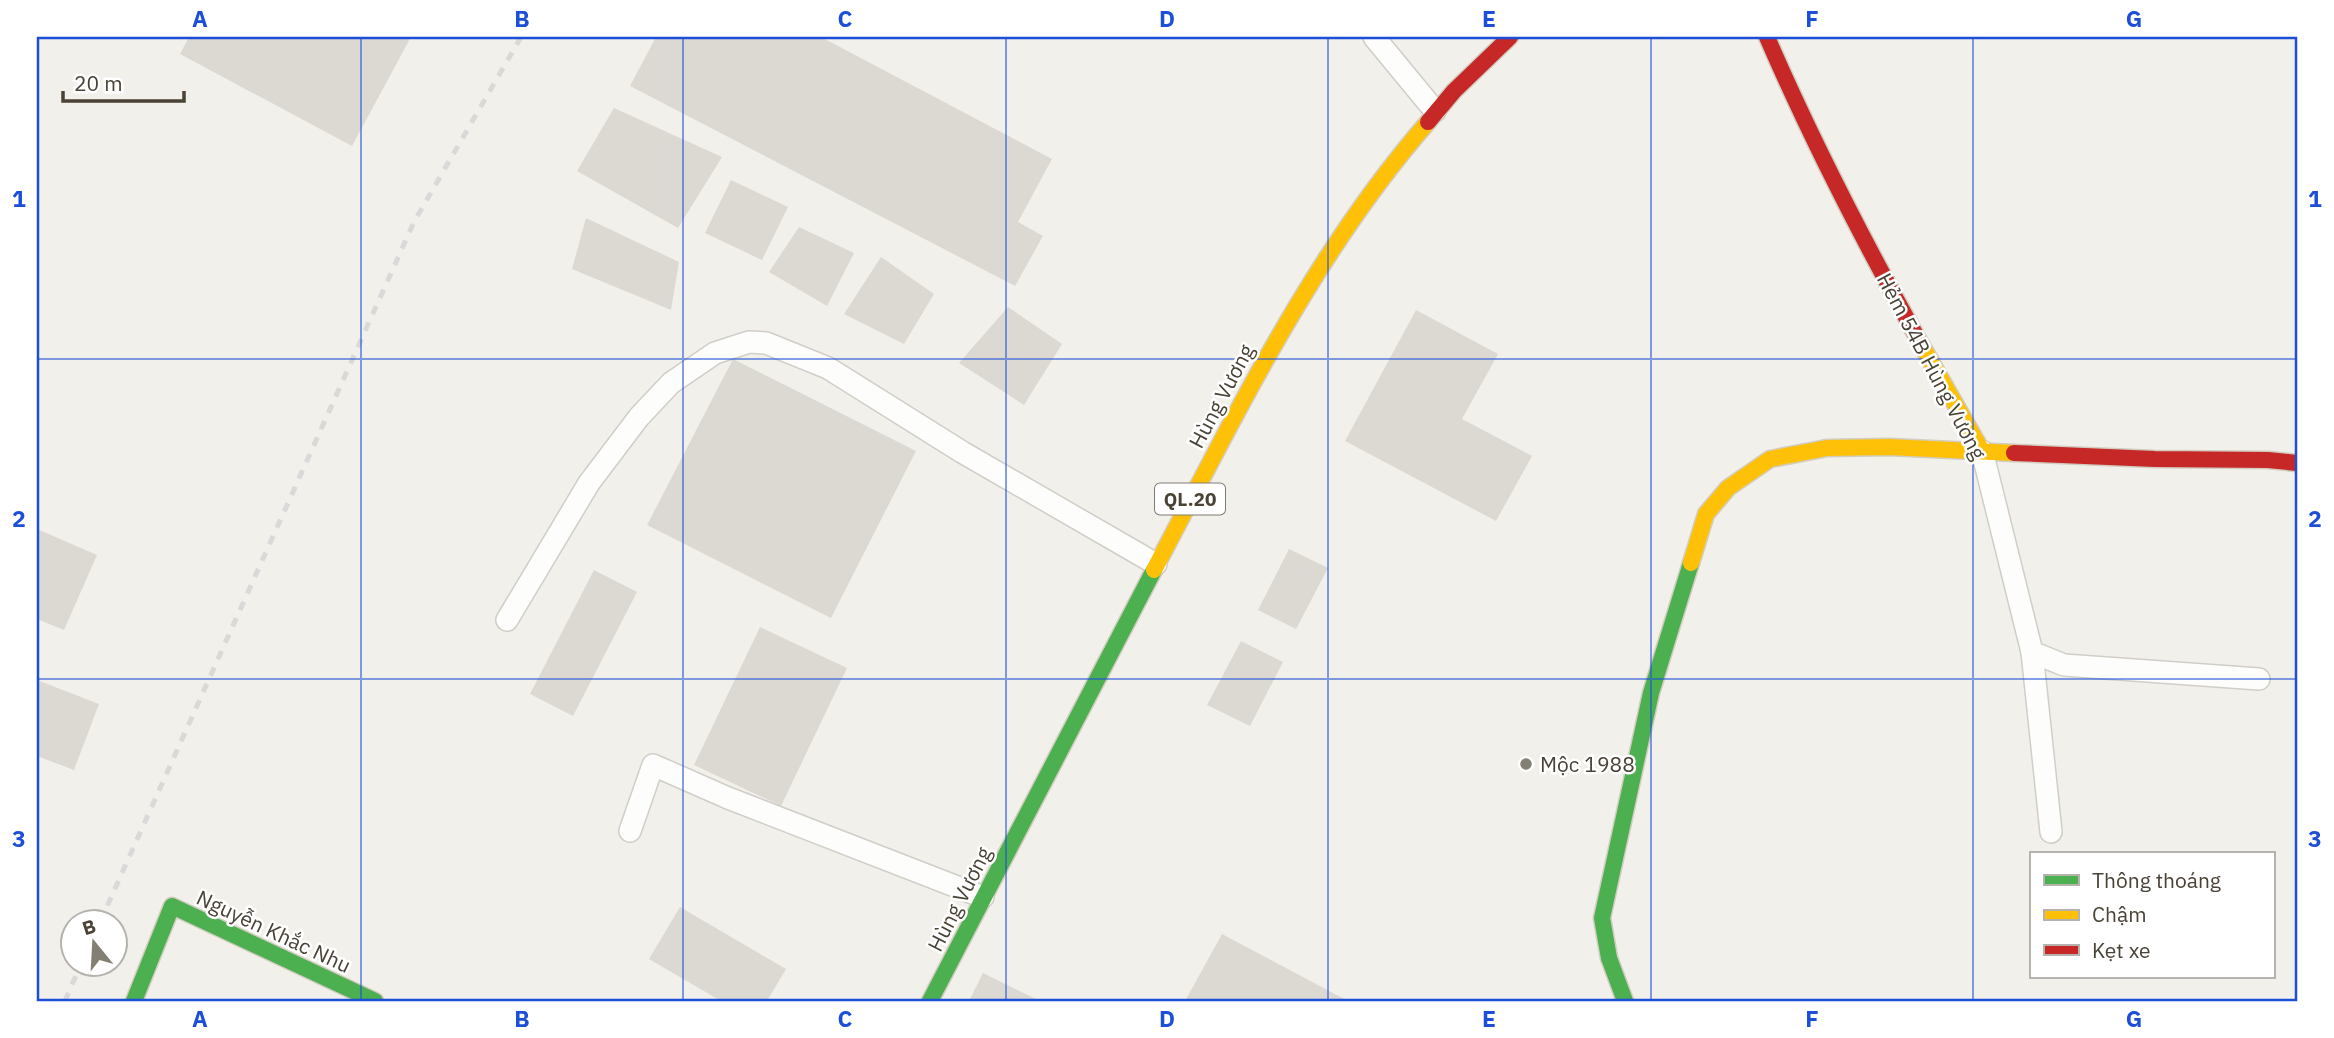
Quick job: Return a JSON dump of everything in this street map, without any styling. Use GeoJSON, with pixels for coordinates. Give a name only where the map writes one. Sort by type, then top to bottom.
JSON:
{"type":"FeatureCollection","features":[{"type":"Feature","properties":{"kind":"main road","name":"Hùng Vương"},"geometry":{"type":"LineString","coordinates":[[930,1001],[1156,564],[1291,311],[1406,145],[1435,111],[1510,37]]}},
{"type":"Feature","properties":{"kind":"main road","name":"Hẻm 54B Hùng Vương"},"geometry":{"type":"LineString","coordinates":[[1767,37],[1834,183],[1908,322],[1982,451]]}},
{"type":"Feature","properties":{"kind":"main road"},"geometry":{"type":"LineString","coordinates":[[1625,1001],[1608,958],[1602,918],[1651,693],[1706,514],[1728,488],[1770,459],[1827,448],[1889,447],[2155,460],[2268,460],[2297,463]]}},
{"type":"Feature","properties":{"kind":"main road","name":"Nguyễn Khắc Nhu"},"geometry":{"type":"LineString","coordinates":[[134,1001],[172,906],[375,1001]]}},
{"type":"Feature","properties":{"kind":"lane"},"geometry":{"type":"LineString","coordinates":[[1374,37],[1435,111]]}},
{"type":"Feature","properties":{"kind":"lane"},"geometry":{"type":"LineString","coordinates":[[507,620],[589,483],[639,417],[671,383],[704,360],[715,353],[749,342],[766,343],[828,368],[962,452],[1156,564]]}},
{"type":"Feature","properties":{"kind":"lane","name":"Hẻm 54B Hùng Vương"},"geometry":{"type":"LineString","coordinates":[[1982,451],[2032,652],[2051,832]]}},
{"type":"Feature","properties":{"kind":"lane"},"geometry":{"type":"LineString","coordinates":[[2032,652],[2064,665],[2259,679]]}},
{"type":"Feature","properties":{"kind":"lane"},"geometry":{"type":"LineString","coordinates":[[629,831],[653,765],[728,798],[983,897]]}},
{"type":"Feature","properties":{"kind":"building"},"geometry":{"type":"Polygon","coordinates":[[[189,37],[411,37],[352,146],[180,54],[189,37]]]}},
{"type":"Feature","properties":{"kind":"building"},"geometry":{"type":"Polygon","coordinates":[[[656,37],[821,37],[1052,159],[1018,222],[1043,236],[1015,286],[630,86],[656,37]]]}},
{"type":"Feature","properties":{"kind":"building"},"geometry":{"type":"Polygon","coordinates":[[[614,108],[722,157],[678,228],[577,171],[614,108]]]}},
{"type":"Feature","properties":{"kind":"building"},"geometry":{"type":"Polygon","coordinates":[[[731,180],[788,207],[762,260],[705,233],[731,180]]]}},
{"type":"Feature","properties":{"kind":"building"},"geometry":{"type":"Polygon","coordinates":[[[586,218],[679,262],[671,310],[572,269],[586,218]]]}},
{"type":"Feature","properties":{"kind":"building"},"geometry":{"type":"Polygon","coordinates":[[[799,227],[854,253],[827,306],[769,272],[799,227]]]}},
{"type":"Feature","properties":{"kind":"building"},"geometry":{"type":"Polygon","coordinates":[[[881,257],[934,294],[904,344],[844,314],[881,257]]]}},
{"type":"Feature","properties":{"kind":"building"},"geometry":{"type":"Polygon","coordinates":[[[1008,307],[1062,344],[1024,405],[959,363],[1008,307]]]}},
{"type":"Feature","properties":{"kind":"building"},"geometry":{"type":"Polygon","coordinates":[[[1416,310],[1498,354],[1462,419],[1532,456],[1496,521],[1345,441],[1416,310]]]}},
{"type":"Feature","properties":{"kind":"building"},"geometry":{"type":"Polygon","coordinates":[[[733,359],[916,451],[831,618],[647,525],[733,359]]]}},
{"type":"Feature","properties":{"kind":"building"},"geometry":{"type":"Polygon","coordinates":[[[37,529],[97,555],[64,630],[37,619],[37,529]]]}},
{"type":"Feature","properties":{"kind":"building"},"geometry":{"type":"Polygon","coordinates":[[[1289,549],[1328,568],[1296,629],[1258,610],[1289,549]]]}},
{"type":"Feature","properties":{"kind":"building"},"geometry":{"type":"Polygon","coordinates":[[[594,570],[637,592],[573,716],[530,694],[594,570]]]}},
{"type":"Feature","properties":{"kind":"building"},"geometry":{"type":"Polygon","coordinates":[[[760,627],[847,668],[781,806],[694,765],[760,627]]]}},
{"type":"Feature","properties":{"kind":"building"},"geometry":{"type":"Polygon","coordinates":[[[1241,641],[1283,662],[1250,726],[1207,705],[1241,641]]]}},
{"type":"Feature","properties":{"kind":"building"},"geometry":{"type":"Polygon","coordinates":[[[37,680],[99,704],[74,770],[37,756],[37,680]]]}},
{"type":"Feature","properties":{"kind":"building"},"geometry":{"type":"Polygon","coordinates":[[[680,907],[786,969],[767,1001],[721,1001],[649,959],[680,907]]]}},
{"type":"Feature","properties":{"kind":"building"},"geometry":{"type":"Polygon","coordinates":[[[1222,934],[1348,1001],[1185,1001],[1222,934]]]}},
{"type":"Feature","properties":{"kind":"building"},"geometry":{"type":"Polygon","coordinates":[[[983,973],[1040,1001],[969,1001],[983,973]]]}},
{"type":"Feature","properties":{"kind":"railway"},"geometry":{"type":"LineString","coordinates":[[106,908],[414,222],[521,37]]}},
{"type":"Feature","properties":{"kind":"railway"},"geometry":{"type":"LineString","coordinates":[[65,1001],[75,978]]}},
{"type":"Feature","properties":{"kind":"traffic: fast"},"geometry":{"type":"LineString","coordinates":[[1625,1001],[1609,958],[1602,918],[1651,693],[1691,563]]}},
{"type":"Feature","properties":{"kind":"traffic: fast"},"geometry":{"type":"LineString","coordinates":[[930,1001],[1154,570]]}},
{"type":"Feature","properties":{"kind":"traffic: fast"},"geometry":{"type":"LineString","coordinates":[[134,1001],[172,906],[375,1001]]}},
{"type":"Feature","properties":{"kind":"traffic: slow"},"geometry":{"type":"LineString","coordinates":[[1154,570],[1246,395],[1312,281],[1386,173],[1428,122]]}},
{"type":"Feature","properties":{"kind":"traffic: slow"},"geometry":{"type":"LineString","coordinates":[[1918,339],[1982,451]]}},
{"type":"Feature","properties":{"kind":"traffic: slow"},"geometry":{"type":"LineString","coordinates":[[1691,563],[1706,514],[1728,488],[1770,459],[1827,448],[1889,447],[2014,453]]}},
{"type":"Feature","properties":{"kind":"traffic: jam"},"geometry":{"type":"LineString","coordinates":[[1428,122],[1454,91],[1510,37]]}},
{"type":"Feature","properties":{"kind":"traffic: jam"},"geometry":{"type":"LineString","coordinates":[[1767,37],[1839,190],[1918,339]]}},
{"type":"Feature","properties":{"kind":"traffic: jam"},"geometry":{"type":"LineString","coordinates":[[2014,453],[2297,463]]}},
{"type":"Feature","properties":{"kind":"place","name":"Mộc 1988"},"geometry":{"type":"Point","coordinates":[1526,764]}}]}
